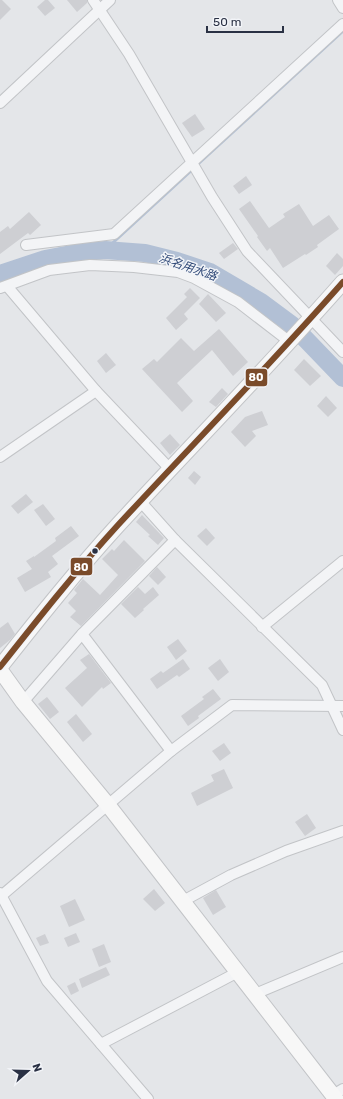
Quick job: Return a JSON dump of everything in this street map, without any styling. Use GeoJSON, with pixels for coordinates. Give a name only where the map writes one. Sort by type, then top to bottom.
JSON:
{"type":"FeatureCollection","features":[{"type":"Feature","properties":{"kind":"street"},"geometry":{"type":"LineString","coordinates":[[93,0],[129,54],[247,251],[309,321],[343,352]]}},
{"type":"Feature","properties":{"kind":"street"},"geometry":{"type":"LineString","coordinates":[[2,97],[110,0]]}},
{"type":"Feature","properties":{"kind":"street"},"geometry":{"type":"LineString","coordinates":[[338,0],[343,8]]}},
{"type":"Feature","properties":{"kind":"street"},"geometry":{"type":"LineString","coordinates":[[26,245],[114,234],[195,166],[343,24]]}},
{"type":"Feature","properties":{"kind":"street"},"geometry":{"type":"LineString","coordinates":[[170,469],[96,391],[4,287],[49,270],[90,266],[134,267],[178,272],[194,278],[238,302],[290,342]]}},
{"type":"Feature","properties":{"kind":"street"},"geometry":{"type":"LineString","coordinates":[[337,1094],[255,994],[108,805],[23,702],[0,669],[85,562],[170,469],[290,342],[343,282]]}},
{"type":"Feature","properties":{"kind":"street"},"geometry":{"type":"LineString","coordinates":[[0,457],[96,391]]}},
{"type":"Feature","properties":{"kind":"street"},"geometry":{"type":"LineString","coordinates":[[140,502],[175,540],[322,685],[343,730]]}},
{"type":"Feature","properties":{"kind":"street"},"geometry":{"type":"LineString","coordinates":[[23,702],[82,634],[175,540]]}},
{"type":"Feature","properties":{"kind":"street"},"geometry":{"type":"LineString","coordinates":[[262,627],[343,561]]}},
{"type":"Feature","properties":{"kind":"street"},"geometry":{"type":"LineString","coordinates":[[82,634],[171,751]]}},
{"type":"Feature","properties":{"kind":"street"},"geometry":{"type":"LineString","coordinates":[[148,1099],[47,981],[1,895],[171,751],[232,705],[343,706]]}},
{"type":"Feature","properties":{"kind":"street"},"geometry":{"type":"LineString","coordinates":[[183,901],[238,872],[286,851],[343,831]]}},
{"type":"Feature","properties":{"kind":"street"},"geometry":{"type":"LineString","coordinates":[[255,994],[343,958]]}},
{"type":"Feature","properties":{"kind":"street"},"geometry":{"type":"LineString","coordinates":[[101,1044],[238,972]]}},
{"type":"Feature","properties":{"kind":"building"},"geometry":{"type":"Polygon","coordinates":[[[0,0],[2,0],[11,9],[0,20],[0,0]]]}},
{"type":"Feature","properties":{"kind":"building"},"geometry":{"type":"Polygon","coordinates":[[[45,0],[48,0],[55,8],[45,16],[37,7],[45,0]]]}},
{"type":"Feature","properties":{"kind":"building"},"geometry":{"type":"Polygon","coordinates":[[[67,0],[87,0],[87,3],[77,12],[67,0]]]}},
{"type":"Feature","properties":{"kind":"building"},"geometry":{"type":"Polygon","coordinates":[[[195,114],[205,129],[192,137],[182,123],[195,114]]]}},
{"type":"Feature","properties":{"kind":"building"},"geometry":{"type":"Polygon","coordinates":[[[246,176],[252,185],[239,194],[233,186],[246,176]]]}},
{"type":"Feature","properties":{"kind":"building"},"geometry":{"type":"Polygon","coordinates":[[[250,201],[269,228],[285,217],[283,214],[299,204],[313,226],[329,215],[339,229],[317,245],[318,247],[283,268],[270,248],[267,251],[239,209],[250,201]]]}},
{"type":"Feature","properties":{"kind":"building"},"geometry":{"type":"Polygon","coordinates":[[[29,212],[41,225],[30,235],[28,233],[0,254],[0,232],[8,226],[10,229],[29,212]]]}},
{"type":"Feature","properties":{"kind":"building"},"geometry":{"type":"Polygon","coordinates":[[[233,243],[238,249],[224,259],[219,253],[233,243]]]}},
{"type":"Feature","properties":{"kind":"building"},"geometry":{"type":"Polygon","coordinates":[[[337,253],[343,259],[343,266],[335,275],[326,266],[337,253]]]}},
{"type":"Feature","properties":{"kind":"building"},"geometry":{"type":"Polygon","coordinates":[[[190,288],[200,298],[184,314],[188,319],[176,330],[166,318],[187,297],[184,294],[190,288]]]}},
{"type":"Feature","properties":{"kind":"building"},"geometry":{"type":"Polygon","coordinates":[[[208,294],[226,313],[216,322],[199,304],[208,294]]]}},
{"type":"Feature","properties":{"kind":"building"},"geometry":{"type":"Polygon","coordinates":[[[219,329],[248,362],[233,376],[212,350],[177,383],[193,401],[182,412],[142,369],[154,359],[157,362],[181,338],[194,351],[219,329]]]}},
{"type":"Feature","properties":{"kind":"building"},"geometry":{"type":"Polygon","coordinates":[[[106,353],[116,365],[106,373],[97,361],[106,353]]]}},
{"type":"Feature","properties":{"kind":"building"},"geometry":{"type":"Polygon","coordinates":[[[304,359],[321,376],[310,386],[294,370],[304,359]]]}},
{"type":"Feature","properties":{"kind":"building"},"geometry":{"type":"Polygon","coordinates":[[[222,388],[228,394],[216,407],[209,402],[222,388]]]}},
{"type":"Feature","properties":{"kind":"building"},"geometry":{"type":"Polygon","coordinates":[[[326,396],[337,408],[328,417],[317,406],[326,396]]]}},
{"type":"Feature","properties":{"kind":"building"},"geometry":{"type":"Polygon","coordinates":[[[262,411],[268,425],[252,431],[256,436],[245,447],[231,432],[245,417],[262,411]]]}},
{"type":"Feature","properties":{"kind":"building"},"geometry":{"type":"Polygon","coordinates":[[[170,434],[180,445],[170,455],[160,443],[170,434]]]}},
{"type":"Feature","properties":{"kind":"building"},"geometry":{"type":"Polygon","coordinates":[[[194,471],[201,477],[195,485],[188,478],[194,471]]]}},
{"type":"Feature","properties":{"kind":"building"},"geometry":{"type":"Polygon","coordinates":[[[26,494],[33,502],[18,514],[11,506],[26,494]]]}},
{"type":"Feature","properties":{"kind":"building"},"geometry":{"type":"Polygon","coordinates":[[[43,504],[55,519],[46,526],[34,510],[43,504]]]}},
{"type":"Feature","properties":{"kind":"building"},"geometry":{"type":"Polygon","coordinates":[[[142,515],[164,538],[158,545],[136,522],[142,515]]]}},
{"type":"Feature","properties":{"kind":"building"},"geometry":{"type":"Polygon","coordinates":[[[71,526],[79,536],[52,556],[58,564],[48,572],[51,577],[25,592],[17,578],[32,569],[26,561],[56,541],[55,538],[71,526]]]}},
{"type":"Feature","properties":{"kind":"building"},"geometry":{"type":"Polygon","coordinates":[[[206,528],[215,538],[207,546],[197,536],[206,528]]]}},
{"type":"Feature","properties":{"kind":"building"},"geometry":{"type":"Polygon","coordinates":[[[124,540],[145,561],[81,626],[70,617],[76,611],[68,603],[77,593],[74,590],[83,579],[100,595],[118,575],[102,559],[112,549],[114,551],[124,540]]]}},
{"type":"Feature","properties":{"kind":"building"},"geometry":{"type":"Polygon","coordinates":[[[157,567],[166,577],[158,585],[149,576],[157,567]]]}},
{"type":"Feature","properties":{"kind":"building"},"geometry":{"type":"Polygon","coordinates":[[[138,587],[145,594],[153,587],[159,595],[135,618],[121,604],[138,587]]]}},
{"type":"Feature","properties":{"kind":"building"},"geometry":{"type":"Polygon","coordinates":[[[8,622],[15,634],[0,648],[0,628],[8,622]]]}},
{"type":"Feature","properties":{"kind":"building"},"geometry":{"type":"Polygon","coordinates":[[[178,639],[187,651],[176,660],[167,647],[178,639]]]}},
{"type":"Feature","properties":{"kind":"building"},"geometry":{"type":"Polygon","coordinates":[[[89,654],[111,683],[103,689],[102,687],[82,707],[65,688],[87,668],[80,660],[89,654]]]}},
{"type":"Feature","properties":{"kind":"building"},"geometry":{"type":"Polygon","coordinates":[[[183,659],[190,669],[179,677],[177,675],[157,689],[150,679],[161,671],[163,673],[183,659]]]}},
{"type":"Feature","properties":{"kind":"building"},"geometry":{"type":"Polygon","coordinates":[[[220,659],[229,672],[218,681],[208,668],[220,659]]]}},
{"type":"Feature","properties":{"kind":"building"},"geometry":{"type":"Polygon","coordinates":[[[213,689],[221,699],[198,716],[199,718],[188,726],[181,716],[204,699],[202,697],[213,689]]]}},
{"type":"Feature","properties":{"kind":"building"},"geometry":{"type":"Polygon","coordinates":[[[47,697],[59,712],[50,719],[38,704],[47,697]]]}},
{"type":"Feature","properties":{"kind":"building"},"geometry":{"type":"Polygon","coordinates":[[[76,714],[92,734],[83,742],[67,722],[76,714]]]}},
{"type":"Feature","properties":{"kind":"building"},"geometry":{"type":"Polygon","coordinates":[[[224,743],[231,753],[220,761],[212,751],[224,743]]]}},
{"type":"Feature","properties":{"kind":"building"},"geometry":{"type":"Polygon","coordinates":[[[224,769],[233,788],[197,806],[191,793],[214,781],[211,775],[224,769]]]}},
{"type":"Feature","properties":{"kind":"building"},"geometry":{"type":"Polygon","coordinates":[[[307,814],[316,828],[305,836],[295,822],[307,814]]]}},
{"type":"Feature","properties":{"kind":"building"},"geometry":{"type":"Polygon","coordinates":[[[154,889],[165,903],[155,911],[143,899],[154,889]]]}},
{"type":"Feature","properties":{"kind":"building"},"geometry":{"type":"Polygon","coordinates":[[[216,890],[226,907],[213,915],[203,898],[216,890]]]}},
{"type":"Feature","properties":{"kind":"building"},"geometry":{"type":"Polygon","coordinates":[[[75,899],[85,920],[69,927],[60,906],[75,899]]]}},
{"type":"Feature","properties":{"kind":"building"},"geometry":{"type":"Polygon","coordinates":[[[76,933],[80,942],[68,947],[64,938],[76,933]]]}},
{"type":"Feature","properties":{"kind":"building"},"geometry":{"type":"Polygon","coordinates":[[[45,934],[49,943],[40,946],[36,938],[45,934]]]}},
{"type":"Feature","properties":{"kind":"building"},"geometry":{"type":"Polygon","coordinates":[[[104,944],[111,962],[99,967],[92,949],[104,944]]]}},
{"type":"Feature","properties":{"kind":"building"},"geometry":{"type":"Polygon","coordinates":[[[106,967],[110,975],[82,988],[79,979],[106,967]]]}},
{"type":"Feature","properties":{"kind":"building"},"geometry":{"type":"Polygon","coordinates":[[[75,982],[79,991],[71,995],[67,986],[75,982]]]}},
{"type":"Feature","properties":{"kind":"waterway"},"geometry":{"type":"LineString","coordinates":[[197,165],[343,31]]}},
{"type":"Feature","properties":{"kind":"waterway"},"geometry":{"type":"LineString","coordinates":[[105,250],[193,169]]}},
{"type":"Feature","properties":{"kind":"waterway","name":"浜名用水路"},"geometry":{"type":"LineString","coordinates":[[0,274],[45,259],[76,253],[105,250],[145,253],[177,261],[210,272],[261,302],[292,325],[343,378]]}},
{"type":"Feature","properties":{"kind":"transit line","name":"80"},"geometry":{"type":"LineString","coordinates":[[0,667],[102,542],[260,374],[343,282]]}}]}
